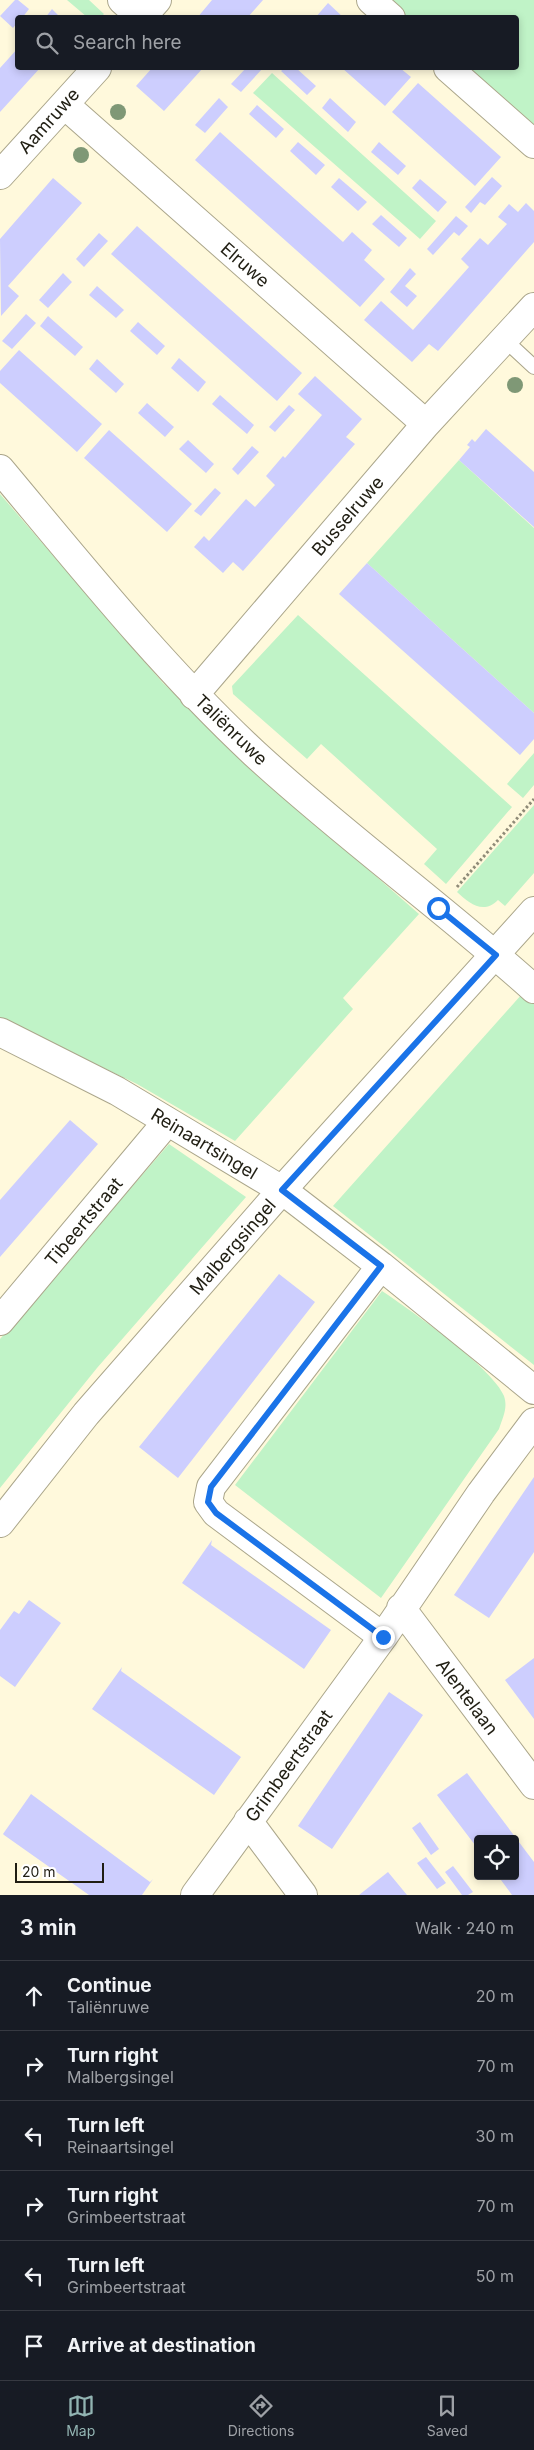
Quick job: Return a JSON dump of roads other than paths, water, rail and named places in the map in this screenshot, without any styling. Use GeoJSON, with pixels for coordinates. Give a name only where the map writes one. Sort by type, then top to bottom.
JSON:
{"type":"FeatureCollection","features":[{"type":"Feature","properties":{"kind":"street"},"geometry":{"type":"LineString","coordinates":[[122,0],[139,15]]}},
{"type":"Feature","properties":{"kind":"street"},"geometry":{"type":"LineString","coordinates":[[143,15],[157,0]]}},
{"type":"Feature","properties":{"kind":"street"},"geometry":{"type":"LineString","coordinates":[[372,0],[388,15]]}},
{"type":"Feature","properties":{"kind":"street","name":"Aamruwe"},"geometry":{"type":"LineString","coordinates":[[0,175],[95,70]]}},
{"type":"Feature","properties":{"kind":"street"},"geometry":{"type":"LineString","coordinates":[[450,70],[534,144]]}},
{"type":"Feature","properties":{"kind":"street","name":"Elruwe"},"geometry":{"type":"LineString","coordinates":[[65,105],[426,424]]}},
{"type":"Feature","properties":{"kind":"street","name":"Busselruwe"},"geometry":{"type":"LineString","coordinates":[[194,695],[426,424],[534,307]]}},
{"type":"Feature","properties":{"kind":"street","name":"Taliënruwe"},"geometry":{"type":"LineString","coordinates":[[0,469],[148,646],[194,695],[254,753],[351,839],[496,955],[534,989]]}},
{"type":"Feature","properties":{"kind":"street","name":"Malbergsingel"},"geometry":{"type":"LineString","coordinates":[[0,1523],[86,1414],[282,1190],[534,911]]}},
{"type":"Feature","properties":{"kind":"street","name":"Reinaartsingel"},"geometry":{"type":"LineString","coordinates":[[0,1032],[102,1083],[282,1190],[381,1266],[534,1390]]}},
{"type":"Feature","properties":{"kind":"street","name":"Tibeertstraat"},"geometry":{"type":"LineString","coordinates":[[0,1321],[167,1122]]}},
{"type":"Feature","properties":{"kind":"street"},"geometry":{"type":"LineString","coordinates":[[381,1266],[211,1487],[208,1502],[216,1513],[383,1637]]}},
{"type":"Feature","properties":{"kind":"street","name":"Grimbeertstraat"},"geometry":{"type":"LineString","coordinates":[[195,1895],[383,1637],[481,1493],[534,1422]]}},
{"type":"Feature","properties":{"kind":"street","name":"Alentelaan"},"geometry":{"type":"LineString","coordinates":[[401,1608],[534,1785]]}},
{"type":"Feature","properties":{"kind":"street"},"geometry":{"type":"LineString","coordinates":[[248,1822],[303,1895]]}},
{"type":"Feature","properties":{"kind":"lane"},"geometry":{"type":"LineString","coordinates":[[505,340],[534,368]]}}]}
